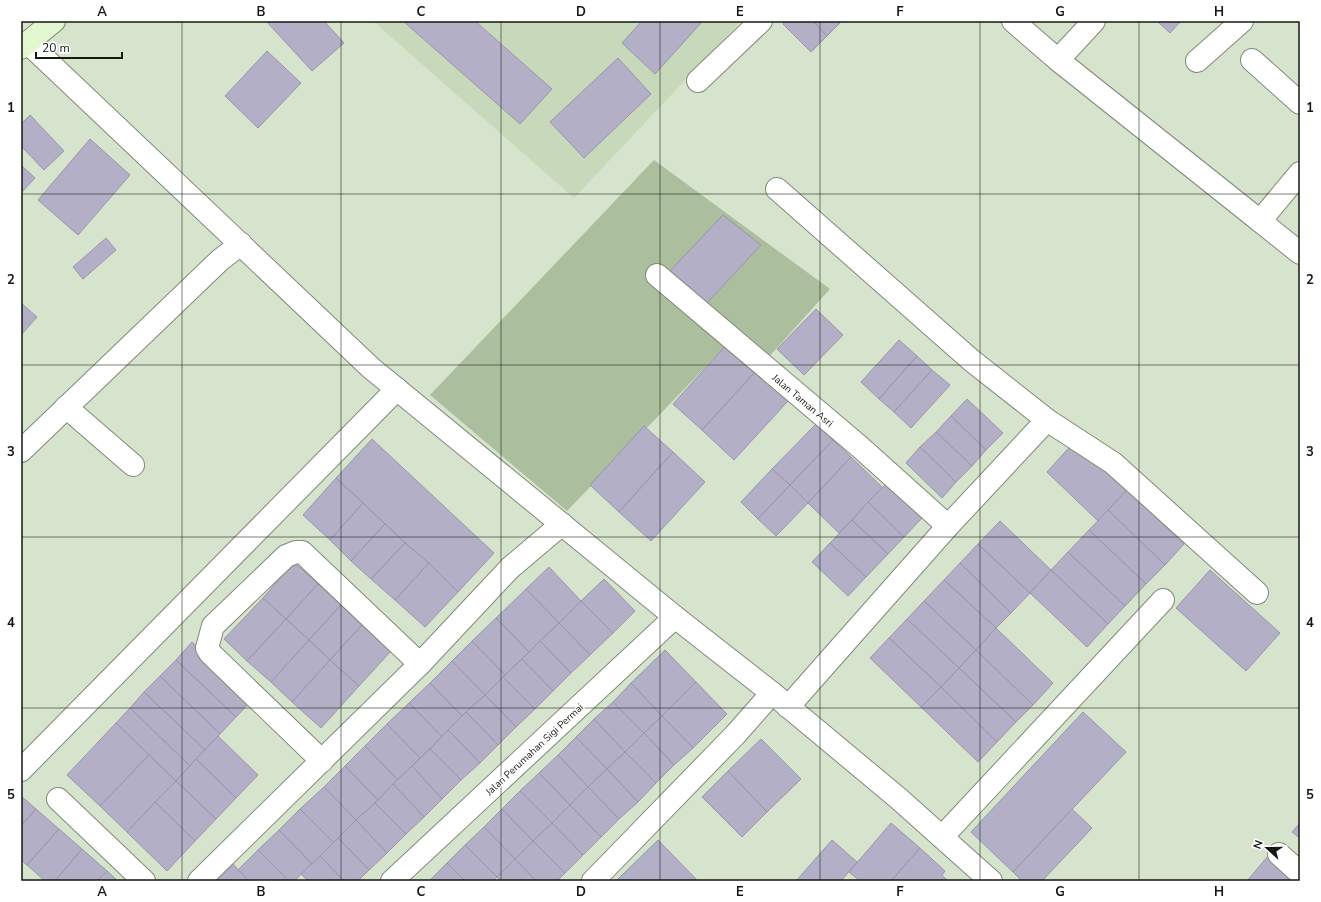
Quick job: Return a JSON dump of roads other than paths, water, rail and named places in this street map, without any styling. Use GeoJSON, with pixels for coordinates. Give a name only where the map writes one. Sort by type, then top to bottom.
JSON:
{"type":"FeatureCollection","features":[{"type":"Feature","properties":{"kind":"street"},"geometry":{"type":"LineString","coordinates":[[54,21],[24,45],[241,244],[371,368],[675,617],[780,700],[942,837],[989,880]]}},
{"type":"Feature","properties":{"kind":"street"},"geometry":{"type":"LineString","coordinates":[[698,81],[761,21]]}},
{"type":"Feature","properties":{"kind":"street"},"geometry":{"type":"LineString","coordinates":[[1012,21],[1058,60],[1300,253]]}},
{"type":"Feature","properties":{"kind":"street"},"geometry":{"type":"LineString","coordinates":[[1058,60],[1094,21]]}},
{"type":"Feature","properties":{"kind":"street"},"geometry":{"type":"LineString","coordinates":[[1197,62],[1242,21]]}},
{"type":"Feature","properties":{"kind":"street"},"geometry":{"type":"LineString","coordinates":[[1252,60],[1300,103]]}},
{"type":"Feature","properties":{"kind":"street"},"geometry":{"type":"LineString","coordinates":[[1260,221],[1300,173]]}},
{"type":"Feature","properties":{"kind":"street"},"geometry":{"type":"LineString","coordinates":[[777,189],[971,360],[1047,420],[1114,463],[1257,593]]}},
{"type":"Feature","properties":{"kind":"street"},"geometry":{"type":"LineString","coordinates":[[21,451],[220,260],[241,244]]}},
{"type":"Feature","properties":{"kind":"street","name":"Jalan Taman Asri"},"geometry":{"type":"LineString","coordinates":[[657,275],[860,447],[948,526]]}},
{"type":"Feature","properties":{"kind":"street"},"geometry":{"type":"LineString","coordinates":[[21,770],[397,389]]}},
{"type":"Feature","properties":{"kind":"street"},"geometry":{"type":"LineString","coordinates":[[66,407],[133,465]]}},
{"type":"Feature","properties":{"kind":"street"},"geometry":{"type":"LineString","coordinates":[[594,881],[735,735],[780,700],[948,526],[1047,420]]}},
{"type":"Feature","properties":{"kind":"street"},"geometry":{"type":"LineString","coordinates":[[199,881],[420,664],[510,568],[562,524]]}},
{"type":"Feature","properties":{"kind":"street"},"geometry":{"type":"LineString","coordinates":[[322,760],[210,653],[207,648],[213,626],[286,556],[296,552],[302,552],[420,664]]}},
{"type":"Feature","properties":{"kind":"street"},"geometry":{"type":"LineString","coordinates":[[942,837],[1164,600]]}},
{"type":"Feature","properties":{"kind":"street","name":"Jalan Perumahan Sigi Permai"},"geometry":{"type":"LineString","coordinates":[[392,881],[675,617]]}},
{"type":"Feature","properties":{"kind":"street"},"geometry":{"type":"LineString","coordinates":[[58,799],[144,881]]}},
{"type":"Feature","properties":{"kind":"street"},"geometry":{"type":"LineString","coordinates":[[1279,854],[1300,873]]}}]}
